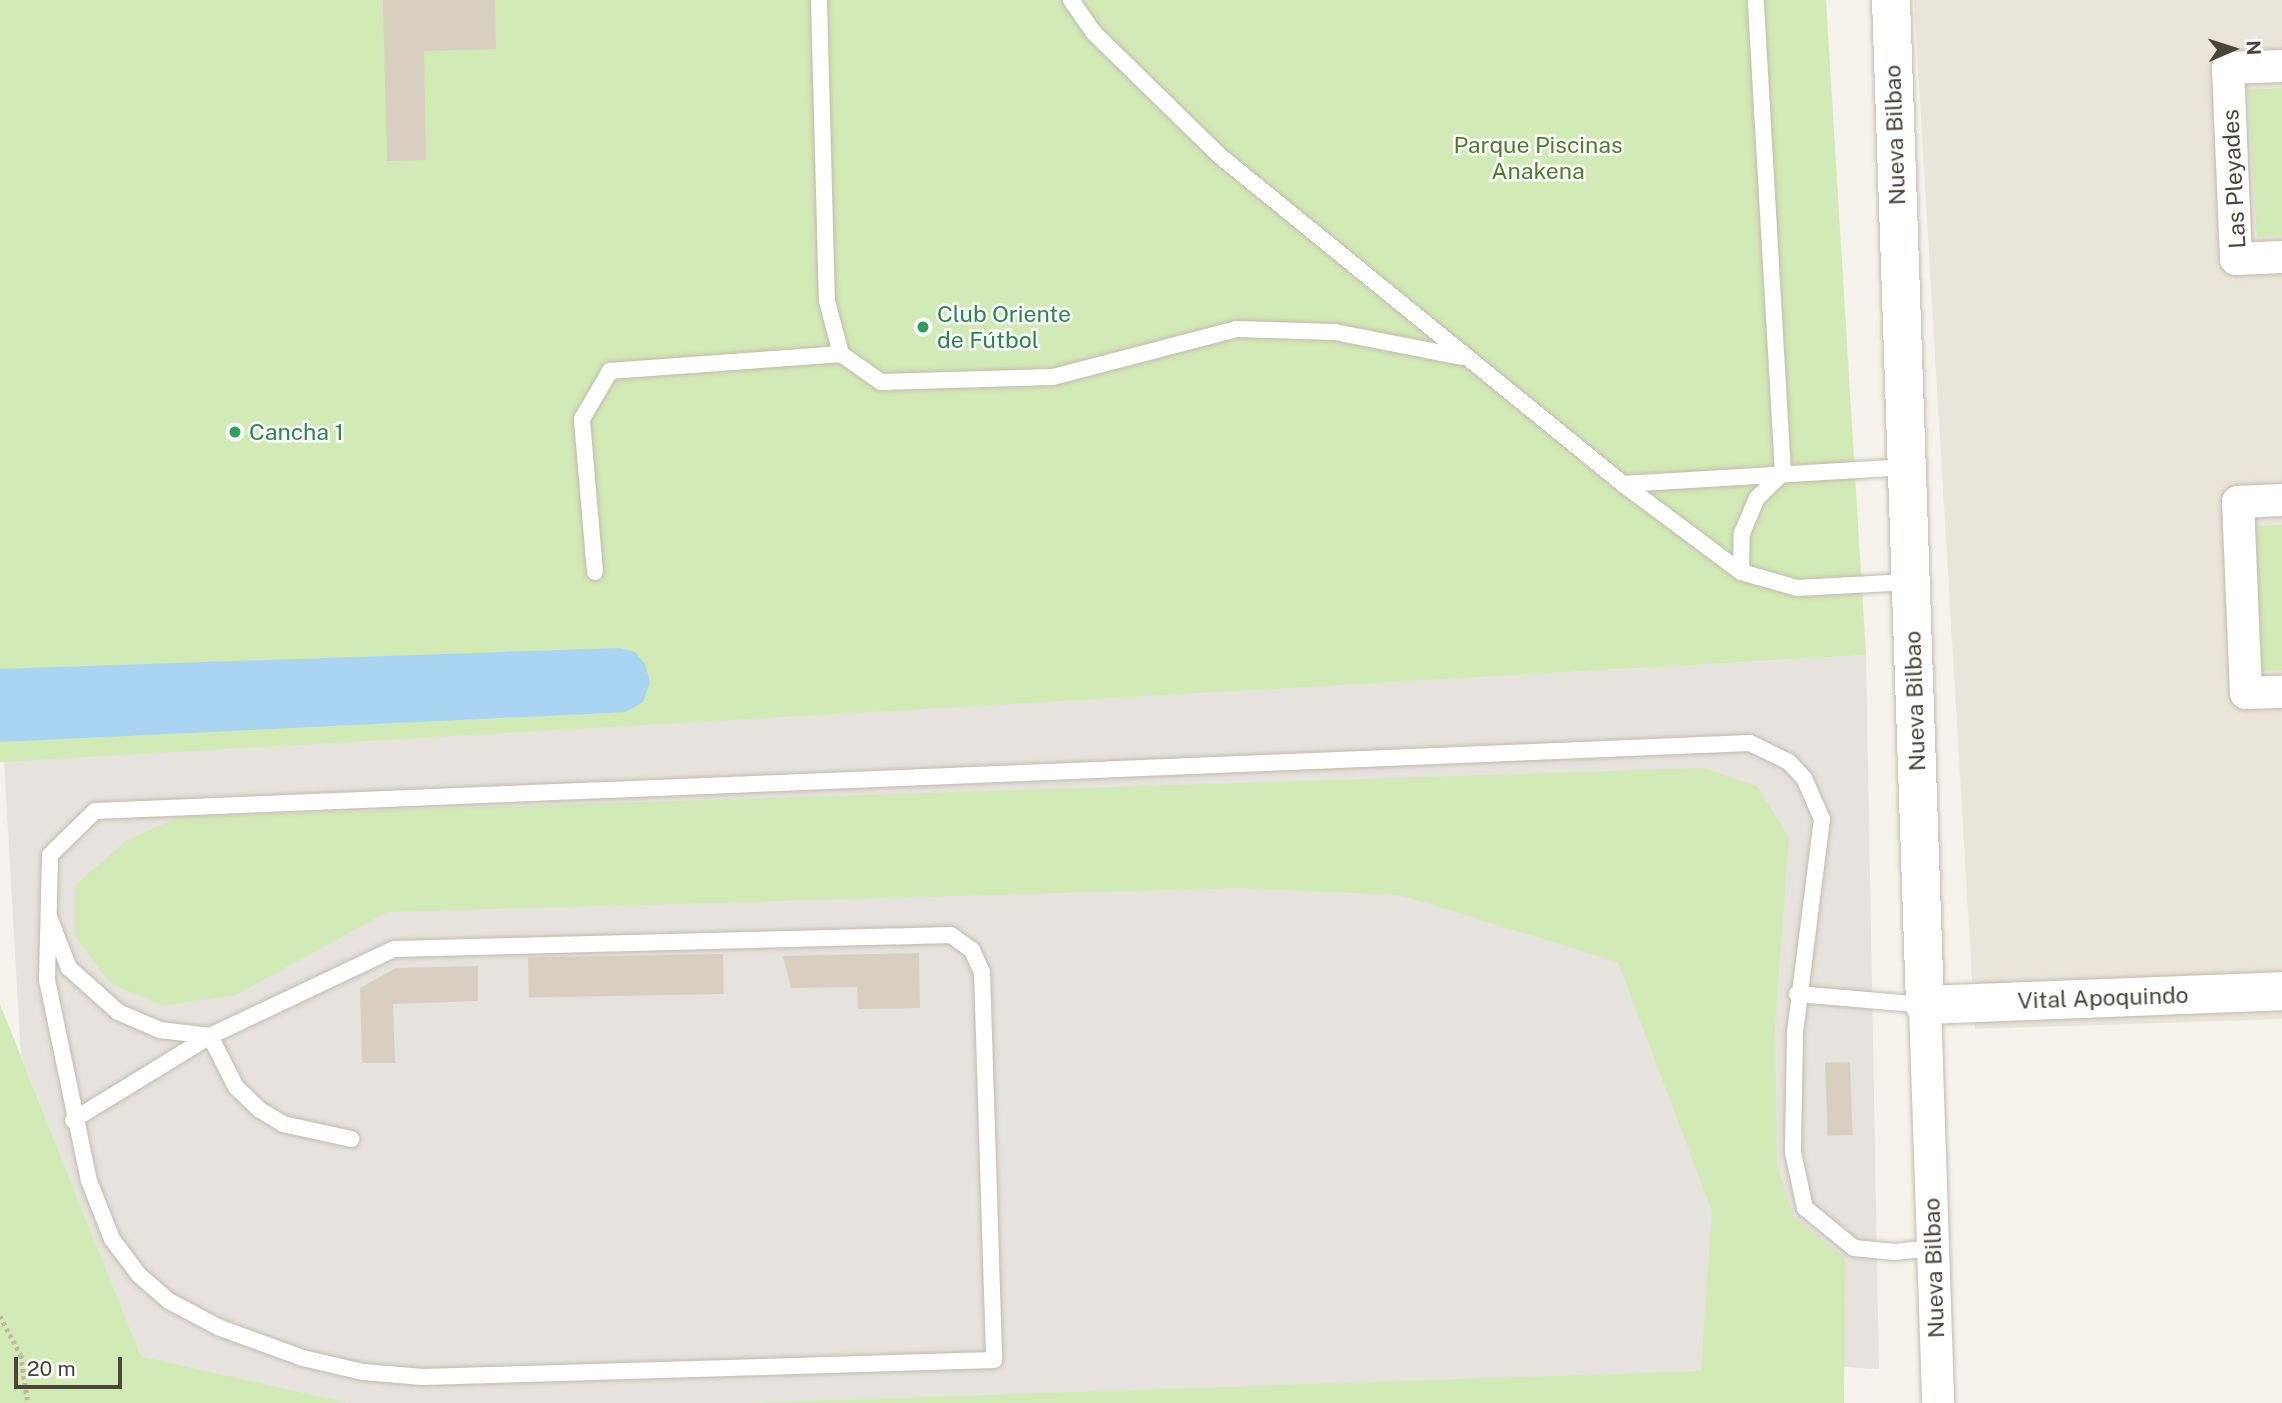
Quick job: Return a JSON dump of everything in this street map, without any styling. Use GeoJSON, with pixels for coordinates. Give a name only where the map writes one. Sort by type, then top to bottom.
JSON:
{"type":"FeatureCollection","features":[{"type":"Feature","properties":{"kind":"street","name":"Nueva Bilbao"},"geometry":{"type":"LineString","coordinates":[[1891,0],[1938,1403]]}},
{"type":"Feature","properties":{"kind":"street","name":"Las Pleyades"},"geometry":{"type":"LineString","coordinates":[[2282,66],[2228,68],[2236,259],[2282,257]]}},
{"type":"Feature","properties":{"kind":"street"},"geometry":{"type":"LineString","coordinates":[[2282,500],[2238,502],[2246,693],[2282,692]]}},
{"type":"Feature","properties":{"kind":"street","name":"Vital Apoquindo"},"geometry":{"type":"LineString","coordinates":[[1925,1005],[2282,991]]}},
{"type":"Feature","properties":{"kind":"lane"},"geometry":{"type":"LineString","coordinates":[[819,0],[827,301],[841,354]]}},
{"type":"Feature","properties":{"kind":"lane"},"geometry":{"type":"LineString","coordinates":[[1071,0],[1094,33],[1220,156],[1465,358],[1623,484],[1741,572],[1797,587],[1910,582]]}},
{"type":"Feature","properties":{"kind":"lane"},"geometry":{"type":"LineString","coordinates":[[1741,572],[1742,533],[1757,498],[1783,473],[1756,0]]}},
{"type":"Feature","properties":{"kind":"lane"},"geometry":{"type":"LineString","coordinates":[[595,572],[582,419],[610,371],[841,354],[881,382],[1053,377],[1237,329],[1335,332],[1465,358]]}},
{"type":"Feature","properties":{"kind":"lane"},"geometry":{"type":"LineString","coordinates":[[1623,484],[1907,467]]}},
{"type":"Feature","properties":{"kind":"lane"},"geometry":{"type":"LineString","coordinates":[[73,1120],[210,1036],[394,949],[951,935],[972,950],[982,972],[994,1360],[423,1377],[363,1372],[303,1358],[220,1328],[169,1301],[139,1275],[112,1239],[89,1181],[73,1120],[47,980],[50,855],[95,811],[1728,741],[1770,750],[1789,762],[1804,778],[1822,819],[1797,994],[1793,1152],[1805,1208],[1854,1248],[1895,1252],[1933,1248]]}},
{"type":"Feature","properties":{"kind":"lane"},"geometry":{"type":"LineString","coordinates":[[49,917],[69,968],[118,1012],[160,1030],[210,1036]]}},
{"type":"Feature","properties":{"kind":"lane"},"geometry":{"type":"LineString","coordinates":[[1797,994],[1925,1005]]}},
{"type":"Feature","properties":{"kind":"lane"},"geometry":{"type":"LineString","coordinates":[[210,1036],[236,1087],[260,1111],[283,1124],[351,1139]]}},
{"type":"Feature","properties":{"kind":"path"},"geometry":{"type":"LineString","coordinates":[[0,1316],[21,1355],[28,1403]]}},
{"type":"Feature","properties":{"kind":"shaded area"},"geometry":{"type":"Polygon","coordinates":[[[1914,0],[2282,0],[2282,1019],[1975,1029],[1914,0]]]}},
{"type":"Feature","properties":{"kind":"shaded area"},"geometry":{"type":"Polygon","coordinates":[[[1866,655],[1879,1369],[1842,1367],[739,1403],[349,1403],[141,1356],[21,1056],[4,761],[1866,655]]]}},
{"type":"Feature","properties":{"kind":"green space","name":"Club Oriente de Fútbol"},"geometry":{"type":"Polygon","coordinates":[[[0,0],[1826,0],[1866,655],[0,762],[0,0]]]}},
{"type":"Feature","properties":{"kind":"green space"},"geometry":{"type":"Polygon","coordinates":[[[2282,88],[2282,235],[2257,237],[2248,90],[2282,88]]]}},
{"type":"Feature","properties":{"kind":"green space"},"geometry":{"type":"Polygon","coordinates":[[[2282,525],[2282,670],[2256,671],[2249,526],[2282,525]]]}},
{"type":"Feature","properties":{"kind":"green space"},"geometry":{"type":"Polygon","coordinates":[[[1705,768],[1758,787],[1789,838],[1775,1024],[1777,1165],[1793,1216],[1845,1258],[1844,1403],[739,1403],[1701,1371],[1712,1211],[1618,962],[1400,895],[1240,888],[387,912],[236,995],[162,1006],[109,982],[75,936],[75,885],[125,842],[178,817],[1705,768]]]}},
{"type":"Feature","properties":{"kind":"green space"},"geometry":{"type":"Polygon","coordinates":[[[0,1004],[141,1356],[349,1403],[0,1403],[0,1004]]]}},
{"type":"Feature","properties":{"kind":"water"},"geometry":{"type":"Polygon","coordinates":[[[619,648],[635,652],[645,664],[650,682],[643,702],[626,712],[0,742],[0,669],[619,648]]]}},
{"type":"Feature","properties":{"kind":"building"},"geometry":{"type":"Polygon","coordinates":[[[383,0],[495,0],[496,49],[424,51],[426,160],[387,161],[383,0]]]}},
{"type":"Feature","properties":{"kind":"building"},"geometry":{"type":"Polygon","coordinates":[[[919,953],[920,1008],[858,1009],[857,987],[791,988],[783,956],[919,953]]]}},
{"type":"Feature","properties":{"kind":"building"},"geometry":{"type":"Polygon","coordinates":[[[723,954],[724,994],[529,997],[528,957],[723,954]]]}},
{"type":"Feature","properties":{"kind":"building"},"geometry":{"type":"Polygon","coordinates":[[[478,966],[478,1001],[393,1004],[395,1063],[362,1063],[360,988],[396,968],[478,966]]]}},
{"type":"Feature","properties":{"kind":"building"},"geometry":{"type":"Polygon","coordinates":[[[1850,1062],[1853,1135],[1828,1136],[1825,1063],[1850,1062]]]}},
{"type":"Feature","properties":{"kind":"place","name":"Club Oriente de Fútbol"},"geometry":{"type":"Point","coordinates":[923,327]}},
{"type":"Feature","properties":{"kind":"place","name":"Cancha 1"},"geometry":{"type":"Point","coordinates":[235,432]}},
{"type":"Feature","properties":{"kind":"park label","name":"Parque Piscinas Anakena"},"geometry":{"type":"Point","coordinates":[1538,158]}}]}
